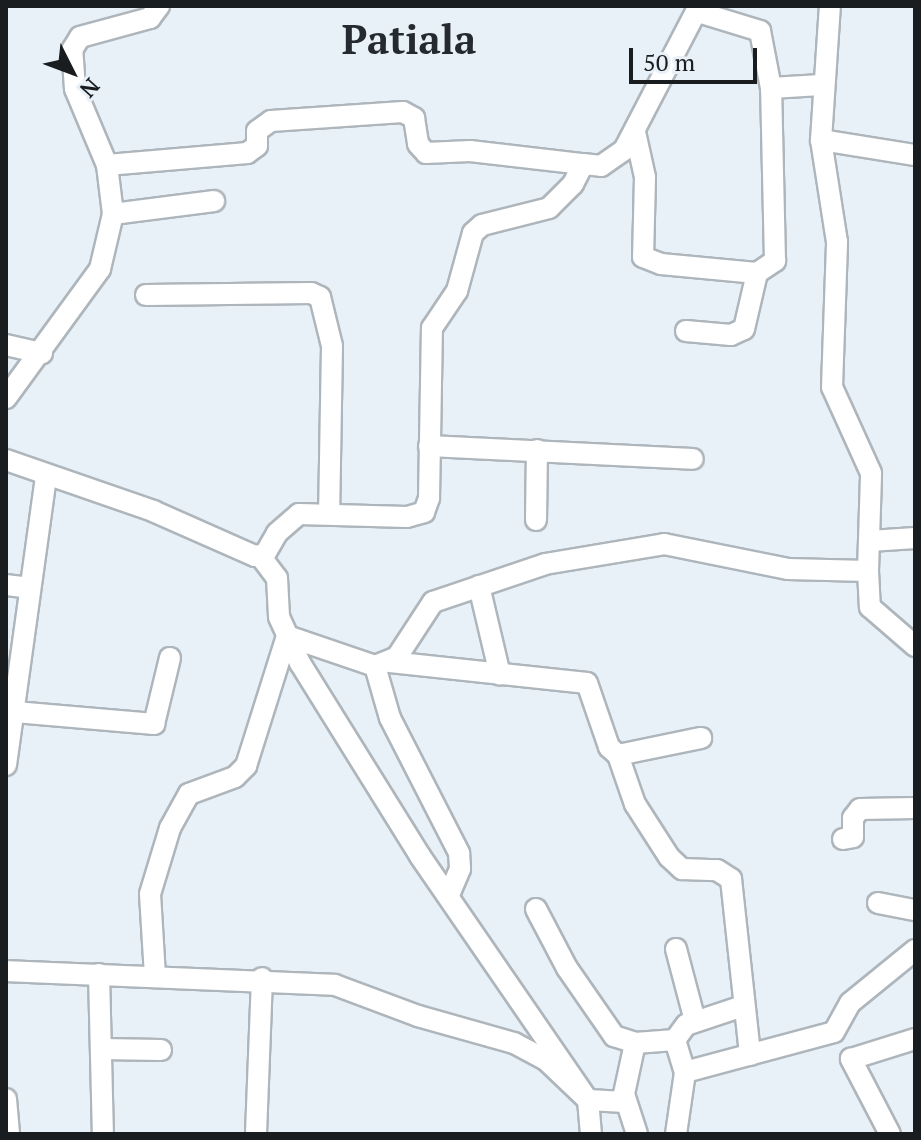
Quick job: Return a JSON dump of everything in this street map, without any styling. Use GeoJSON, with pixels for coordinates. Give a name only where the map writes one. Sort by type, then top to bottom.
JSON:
{"type":"FeatureCollection","features":[{"type":"Feature","properties":{"kind":"street"},"geometry":{"type":"LineString","coordinates":[[6,398],[42,353],[100,269],[113,214],[107,165],[75,89],[72,50],[80,37],[150,18],[159,6]]}},
{"type":"Feature","properties":{"kind":"street"},"geometry":{"type":"LineString","coordinates":[[830,6],[821,85],[821,140],[837,242],[832,387],[871,473],[870,607],[915,646]]}},
{"type":"Feature","properties":{"kind":"street"},"geometry":{"type":"LineString","coordinates":[[107,165],[247,153],[257,146],[257,131],[271,121],[403,112],[414,118],[418,144],[426,153],[470,151],[601,166],[613,160],[635,132],[699,9],[760,31],[771,88],[776,252],[772,268],[757,273],[661,264],[643,257],[645,177],[635,132]]}},
{"type":"Feature","properties":{"kind":"street"},"geometry":{"type":"LineString","coordinates":[[771,88],[821,85]]}},
{"type":"Feature","properties":{"kind":"street"},"geometry":{"type":"LineString","coordinates":[[821,140],[915,155]]}},
{"type":"Feature","properties":{"kind":"street"},"geometry":{"type":"LineString","coordinates":[[261,557],[288,521],[309,513],[407,517],[424,512],[432,328],[457,291],[473,233],[482,225],[549,208],[573,184],[583,164]]}},
{"type":"Feature","properties":{"kind":"street"},"geometry":{"type":"LineString","coordinates":[[113,214],[214,201]]}},
{"type":"Feature","properties":{"kind":"street"},"geometry":{"type":"LineString","coordinates":[[686,331],[741,333],[757,273]]}},
{"type":"Feature","properties":{"kind":"street"},"geometry":{"type":"LineString","coordinates":[[146,295],[311,293],[320,297],[332,346],[329,514]]}},
{"type":"Feature","properties":{"kind":"street"},"geometry":{"type":"LineString","coordinates":[[6,345],[42,353]]}},
{"type":"Feature","properties":{"kind":"street"},"geometry":{"type":"LineString","coordinates":[[429,446],[693,459]]}},
{"type":"Feature","properties":{"kind":"street"},"geometry":{"type":"LineString","coordinates":[[536,520],[537,450]]}},
{"type":"Feature","properties":{"kind":"street"},"geometry":{"type":"LineString","coordinates":[[6,460],[153,511],[261,557],[277,578],[279,617],[287,636],[392,813],[450,893],[588,1100],[591,1134]]}},
{"type":"Feature","properties":{"kind":"street"},"geometry":{"type":"LineString","coordinates":[[6,765],[46,475]]}},
{"type":"Feature","properties":{"kind":"street"},"geometry":{"type":"LineString","coordinates":[[870,541],[915,538]]}},
{"type":"Feature","properties":{"kind":"street"},"geometry":{"type":"LineString","coordinates":[[450,893],[460,869],[459,853],[390,718],[383,664],[427,606],[545,564],[664,544],[788,569],[868,571]]}},
{"type":"Feature","properties":{"kind":"street"},"geometry":{"type":"LineString","coordinates":[[6,585],[29,588]]}},
{"type":"Feature","properties":{"kind":"street"},"geometry":{"type":"LineString","coordinates":[[479,586],[500,675]]}},
{"type":"Feature","properties":{"kind":"street"},"geometry":{"type":"LineString","coordinates":[[287,636],[383,664],[500,675],[573,677],[587,683],[609,747],[618,755],[635,804],[669,857],[682,869],[717,870],[731,879],[750,1055]]}},
{"type":"Feature","properties":{"kind":"street"},"geometry":{"type":"LineString","coordinates":[[155,976],[150,894],[170,828],[189,794],[230,780],[246,766],[287,636]]}},
{"type":"Feature","properties":{"kind":"street"},"geometry":{"type":"LineString","coordinates":[[11,717],[154,724],[170,658]]}},
{"type":"Feature","properties":{"kind":"street"},"geometry":{"type":"LineString","coordinates":[[618,755],[701,738]]}},
{"type":"Feature","properties":{"kind":"street"},"geometry":{"type":"LineString","coordinates":[[843,839],[853,837],[853,818],[860,809],[915,808]]}},
{"type":"Feature","properties":{"kind":"street"},"geometry":{"type":"LineString","coordinates":[[878,903],[915,910]]}},
{"type":"Feature","properties":{"kind":"street"},"geometry":{"type":"LineString","coordinates":[[536,909],[567,968],[614,1036],[635,1043],[675,1040],[695,1021],[743,1006]]}},
{"type":"Feature","properties":{"kind":"street"},"geometry":{"type":"LineString","coordinates":[[676,949],[695,1021]]}},
{"type":"Feature","properties":{"kind":"street"},"geometry":{"type":"LineString","coordinates":[[685,1072],[834,1032],[858,995],[915,950]]}},
{"type":"Feature","properties":{"kind":"street"},"geometry":{"type":"LineString","coordinates":[[6,971],[262,978],[335,985],[418,1016],[497,1036],[546,1060],[588,1100],[625,1102]]}},
{"type":"Feature","properties":{"kind":"street"},"geometry":{"type":"LineString","coordinates":[[99,974],[103,1134]]}},
{"type":"Feature","properties":{"kind":"street"},"geometry":{"type":"LineString","coordinates":[[256,1134],[262,978]]}},
{"type":"Feature","properties":{"kind":"street"},"geometry":{"type":"LineString","coordinates":[[834,1032],[890,1134]]}},
{"type":"Feature","properties":{"kind":"street"},"geometry":{"type":"LineString","coordinates":[[851,1059],[915,1039]]}},
{"type":"Feature","properties":{"kind":"street"},"geometry":{"type":"LineString","coordinates":[[675,1040],[685,1072],[676,1134]]}},
{"type":"Feature","properties":{"kind":"street"},"geometry":{"type":"LineString","coordinates":[[635,1043],[625,1102],[637,1134]]}},
{"type":"Feature","properties":{"kind":"street"},"geometry":{"type":"LineString","coordinates":[[101,1049],[161,1050]]}},
{"type":"Feature","properties":{"kind":"street"},"geometry":{"type":"LineString","coordinates":[[6,1099],[9,1134]]}},
{"type":"Feature","properties":{"kind":"district","name":"Patiala"},"geometry":{"type":"Point","coordinates":[409,39]}}]}
